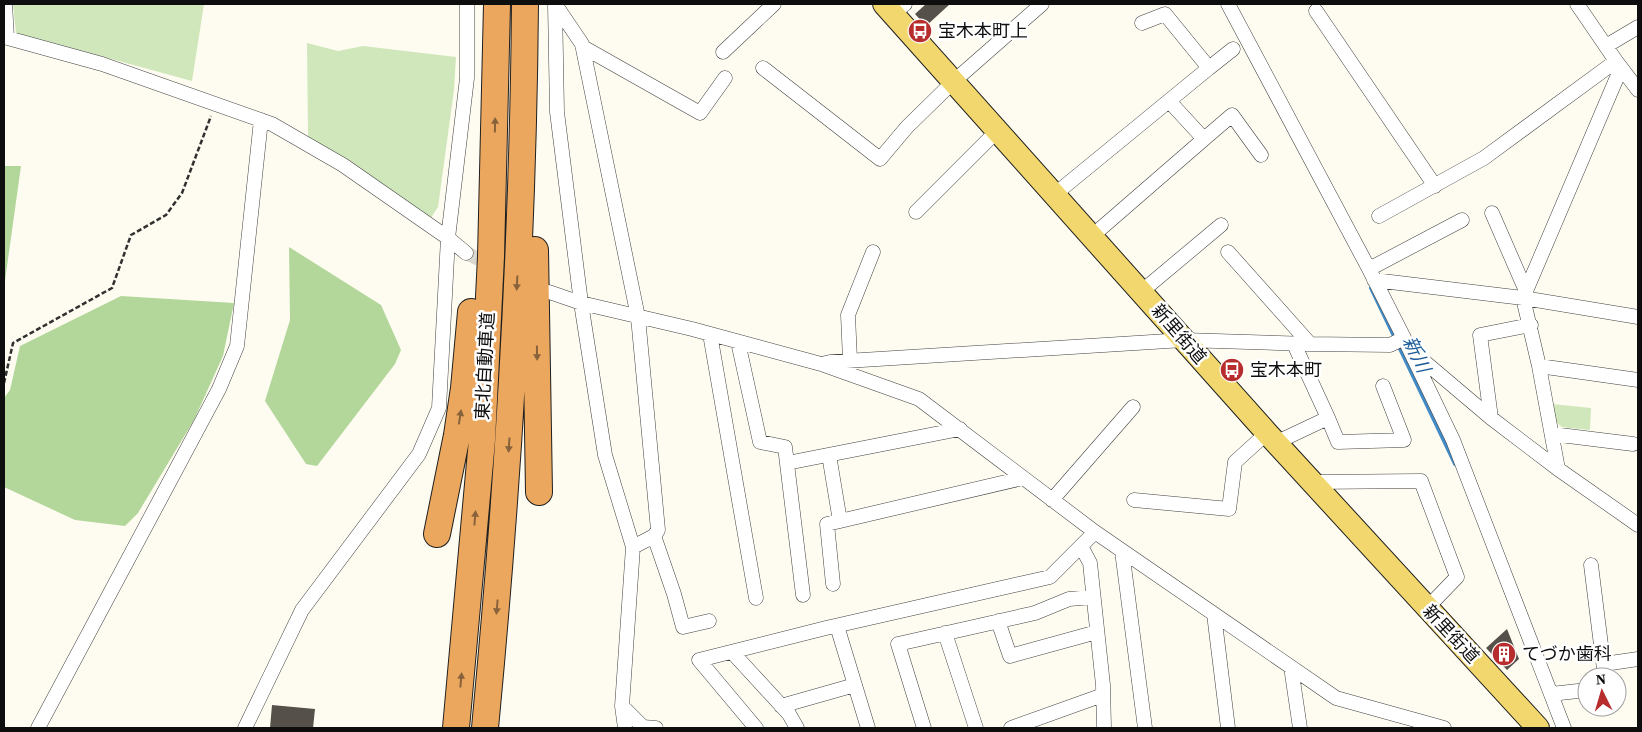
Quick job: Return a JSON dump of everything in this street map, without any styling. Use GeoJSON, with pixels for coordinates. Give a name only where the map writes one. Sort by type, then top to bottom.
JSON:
{"type":"FeatureCollection","features":[{"type":"Feature","properties":{"kind":"highway","name":"東北自動車道"},"geometry":{"type":"LineString","coordinates":[[456,728],[482,440],[494,173],[497,4]]}},
{"type":"Feature","properties":{"kind":"highway","name":"東北自動車道"},"geometry":{"type":"LineString","coordinates":[[485,728],[497,600],[512,386],[519,255],[525,4]]}},
{"type":"Feature","properties":{"kind":"highway"},"geometry":{"type":"LineString","coordinates":[[525,42],[535,168],[539,492]]}},
{"type":"Feature","properties":{"kind":"highway"},"geometry":{"type":"LineString","coordinates":[[437,534],[464,388],[477,254],[494,173]]}},
{"type":"Feature","properties":{"kind":"main road","name":"新里街道"},"geometry":{"type":"LineString","coordinates":[[894,7],[953,82],[1091,237],[1271,438],[1538,728]]}},
{"type":"Feature","properties":{"kind":"street"},"geometry":{"type":"LineString","coordinates":[[5,4],[6,37],[102,64],[272,124],[342,165],[448,238],[466,253]]}},
{"type":"Feature","properties":{"kind":"street"},"geometry":{"type":"LineString","coordinates":[[245,728],[302,610],[419,454],[439,408],[448,238],[467,78],[467,4]]}},
{"type":"Feature","properties":{"kind":"street"},"geometry":{"type":"LineString","coordinates":[[555,4],[583,47],[638,317],[658,530],[654,536],[633,547]]}},
{"type":"Feature","properties":{"kind":"street"},"geometry":{"type":"LineString","coordinates":[[555,4],[556,112],[581,302],[605,455],[633,547],[622,706],[625,728]]}},
{"type":"Feature","properties":{"kind":"street"},"geometry":{"type":"LineString","coordinates":[[723,52],[774,4]]}},
{"type":"Feature","properties":{"kind":"street"},"geometry":{"type":"LineString","coordinates":[[763,68],[880,158],[907,127],[953,82],[1042,4]]}},
{"type":"Feature","properties":{"kind":"street"},"geometry":{"type":"LineString","coordinates":[[1577,4],[1618,65],[1638,90]]}},
{"type":"Feature","properties":{"kind":"street"},"geometry":{"type":"LineString","coordinates":[[1232,5],[1406,343],[1453,440],[1564,728]]}},
{"type":"Feature","properties":{"kind":"street"},"geometry":{"type":"LineString","coordinates":[[1318,6],[1435,186]]}},
{"type":"Feature","properties":{"kind":"street"},"geometry":{"type":"LineString","coordinates":[[1142,24],[1165,14],[1209,68]]}},
{"type":"Feature","properties":{"kind":"street"},"geometry":{"type":"LineString","coordinates":[[1606,46],[1638,27]]}},
{"type":"Feature","properties":{"kind":"street"},"geometry":{"type":"LineString","coordinates":[[583,47],[700,113],[725,78]]}},
{"type":"Feature","properties":{"kind":"street"},"geometry":{"type":"LineString","coordinates":[[1054,195],[1233,49]]}},
{"type":"Feature","properties":{"kind":"street"},"geometry":{"type":"LineString","coordinates":[[1379,216],[1484,158],[1618,65]]}},
{"type":"Feature","properties":{"kind":"street"},"geometry":{"type":"LineString","coordinates":[[1525,295],[1618,65]]}},
{"type":"Feature","properties":{"kind":"street"},"geometry":{"type":"LineString","coordinates":[[1170,101],[1204,139]]}},
{"type":"Feature","properties":{"kind":"street"},"geometry":{"type":"LineString","coordinates":[[1091,237],[1232,115],[1261,155]]}},
{"type":"Feature","properties":{"kind":"street"},"geometry":{"type":"LineString","coordinates":[[38,728],[219,389],[237,346],[261,120]]}},
{"type":"Feature","properties":{"kind":"street"},"geometry":{"type":"LineString","coordinates":[[916,212],[997,131]]}},
{"type":"Feature","properties":{"kind":"street"},"geometry":{"type":"LineString","coordinates":[[1492,213],[1525,295],[1558,469]]}},
{"type":"Feature","properties":{"kind":"street"},"geometry":{"type":"LineString","coordinates":[[1371,275],[1462,220]]}},
{"type":"Feature","properties":{"kind":"street"},"geometry":{"type":"LineString","coordinates":[[1141,292],[1221,225]]}},
{"type":"Feature","properties":{"kind":"street"},"geometry":{"type":"LineString","coordinates":[[850,360],[848,315],[872,252]]}},
{"type":"Feature","properties":{"kind":"street"},"geometry":{"type":"LineString","coordinates":[[1228,252],[1310,344]]}},
{"type":"Feature","properties":{"kind":"street"},"geometry":{"type":"LineString","coordinates":[[1371,275],[1525,295],[1638,317]]}},
{"type":"Feature","properties":{"kind":"street"},"geometry":{"type":"LineString","coordinates":[[549,292],[821,364],[919,399],[1095,532],[1336,698],[1444,728]]}},
{"type":"Feature","properties":{"kind":"street"},"geometry":{"type":"LineString","coordinates":[[1491,418],[1480,335],[1531,325]]}},
{"type":"Feature","properties":{"kind":"street"},"geometry":{"type":"LineString","coordinates":[[710,334],[756,598]]}},
{"type":"Feature","properties":{"kind":"street"},"geometry":{"type":"LineString","coordinates":[[821,364],[850,360],[1184,340],[1294,344],[1390,345],[1406,343],[1491,418],[1638,526]]}},
{"type":"Feature","properties":{"kind":"street"},"geometry":{"type":"LineString","coordinates":[[738,342],[760,442],[785,447],[803,595]]}},
{"type":"Feature","properties":{"kind":"street"},"geometry":{"type":"LineString","coordinates":[[1294,344],[1338,442],[1404,440],[1382,386]]}},
{"type":"Feature","properties":{"kind":"street"},"geometry":{"type":"LineString","coordinates":[[1539,366],[1638,380]]}},
{"type":"Feature","properties":{"kind":"street"},"geometry":{"type":"LineString","coordinates":[[1052,500],[1133,407]]}},
{"type":"Feature","properties":{"kind":"street"},"geometry":{"type":"LineString","coordinates":[[1134,500],[1229,509],[1234,462],[1271,438],[1328,418]]}},
{"type":"Feature","properties":{"kind":"street"},"geometry":{"type":"LineString","coordinates":[[787,463],[960,429]]}},
{"type":"Feature","properties":{"kind":"street"},"geometry":{"type":"LineString","coordinates":[[1552,434],[1632,444]]}},
{"type":"Feature","properties":{"kind":"street"},"geometry":{"type":"LineString","coordinates":[[829,455],[840,521]]}},
{"type":"Feature","properties":{"kind":"street"},"geometry":{"type":"LineString","coordinates":[[833,584],[826,524],[1023,478]]}},
{"type":"Feature","properties":{"kind":"street"},"geometry":{"type":"LineString","coordinates":[[1312,482],[1421,480],[1457,577],[1428,608]]}},
{"type":"Feature","properties":{"kind":"street"},"geometry":{"type":"LineString","coordinates":[[756,728],[699,660],[1050,577],[1095,532]]}},
{"type":"Feature","properties":{"kind":"street"},"geometry":{"type":"LineString","coordinates":[[654,536],[683,627],[710,621]]}},
{"type":"Feature","properties":{"kind":"street"},"geometry":{"type":"LineString","coordinates":[[1081,546],[1090,563],[1103,695],[1104,728]]}},
{"type":"Feature","properties":{"kind":"street"},"geometry":{"type":"LineString","coordinates":[[1122,551],[1145,728]]}},
{"type":"Feature","properties":{"kind":"street"},"geometry":{"type":"LineString","coordinates":[[1591,565],[1604,667]]}},
{"type":"Feature","properties":{"kind":"street"},"geometry":{"type":"LineString","coordinates":[[924,728],[898,644],[1035,613],[1069,599],[1093,597]]}},
{"type":"Feature","properties":{"kind":"street"},"geometry":{"type":"LineString","coordinates":[[1214,614],[1228,728]]}},
{"type":"Feature","properties":{"kind":"street"},"geometry":{"type":"LineString","coordinates":[[998,621],[1010,656],[1097,632]]}},
{"type":"Feature","properties":{"kind":"street"},"geometry":{"type":"LineString","coordinates":[[837,626],[868,728]]}},
{"type":"Feature","properties":{"kind":"street"},"geometry":{"type":"LineString","coordinates":[[944,633],[976,728]]}},
{"type":"Feature","properties":{"kind":"street"},"geometry":{"type":"LineString","coordinates":[[732,652],[789,714],[797,728]]}},
{"type":"Feature","properties":{"kind":"street"},"geometry":{"type":"LineString","coordinates":[[1616,667],[1638,659]]}},
{"type":"Feature","properties":{"kind":"street"},"geometry":{"type":"LineString","coordinates":[[1291,667],[1300,728]]}},
{"type":"Feature","properties":{"kind":"street"},"geometry":{"type":"LineString","coordinates":[[781,706],[855,685]]}},
{"type":"Feature","properties":{"kind":"street"},"geometry":{"type":"LineString","coordinates":[[1551,694],[1577,691]]}},
{"type":"Feature","properties":{"kind":"street"},"geometry":{"type":"LineString","coordinates":[[1011,728],[1103,695]]}},
{"type":"Feature","properties":{"kind":"street"},"geometry":{"type":"LineString","coordinates":[[622,706],[643,727],[656,728]]}},
{"type":"Feature","properties":{"kind":"path"},"geometry":{"type":"LineString","coordinates":[[4,384],[13,343],[112,288],[131,235],[166,215],[182,193],[216,103]]}},
{"type":"Feature","properties":{"kind":"green space"},"geometry":{"type":"Polygon","coordinates":[[[13,4],[204,4],[192,81],[16,33],[13,4]]]}},
{"type":"Feature","properties":{"kind":"green space"},"geometry":{"type":"Polygon","coordinates":[[[307,43],[338,51],[363,46],[456,57],[454,90],[438,207],[431,218],[308,138],[307,43]]]}},
{"type":"Feature","properties":{"kind":"green space"},"geometry":{"type":"Polygon","coordinates":[[[4,166],[21,166],[4,288],[4,166]]]}},
{"type":"Feature","properties":{"kind":"green space"},"geometry":{"type":"Polygon","coordinates":[[[289,247],[381,305],[401,350],[395,364],[317,466],[306,464],[265,401],[290,320],[289,247]]]}},
{"type":"Feature","properties":{"kind":"green space"},"geometry":{"type":"Polygon","coordinates":[[[121,296],[234,303],[223,356],[194,420],[138,513],[125,526],[75,520],[4,487],[4,398],[10,390],[20,346],[121,296]]]}},
{"type":"Feature","properties":{"kind":"green space"},"geometry":{"type":"Polygon","coordinates":[[[1552,404],[1591,408],[1590,430],[1562,427],[1555,421],[1552,404]]]}},
{"type":"Feature","properties":{"kind":"building"},"geometry":{"type":"Polygon","coordinates":[[[926,4],[950,4],[926,26],[915,14],[926,4]]]}},
{"type":"Feature","properties":{"kind":"building","name":"てづか歯科"},"geometry":{"type":"Polygon","coordinates":[[[1507,629],[1519,659],[1507,670],[1486,648],[1507,629]]]}},
{"type":"Feature","properties":{"kind":"building"},"geometry":{"type":"Polygon","coordinates":[[[272,705],[315,709],[313,728],[270,728],[272,705]]]}},
{"type":"Feature","properties":{"kind":"waterway","name":"新川"},"geometry":{"type":"LineString","coordinates":[[1371,288],[1455,464]]}},
{"type":"Feature","properties":{"kind":"tunnel"},"geometry":{"type":"LineString","coordinates":[[466,253],[521,279]]}},
{"type":"Feature","properties":{"kind":"place","name":"宝木本町上"},"geometry":{"type":"Point","coordinates":[920,31]}},
{"type":"Feature","properties":{"kind":"place","name":"宝木本町"},"geometry":{"type":"Point","coordinates":[1232,370]}},
{"type":"Feature","properties":{"kind":"place","name":"てづか歯科"},"geometry":{"type":"Point","coordinates":[1504,654]}}]}
